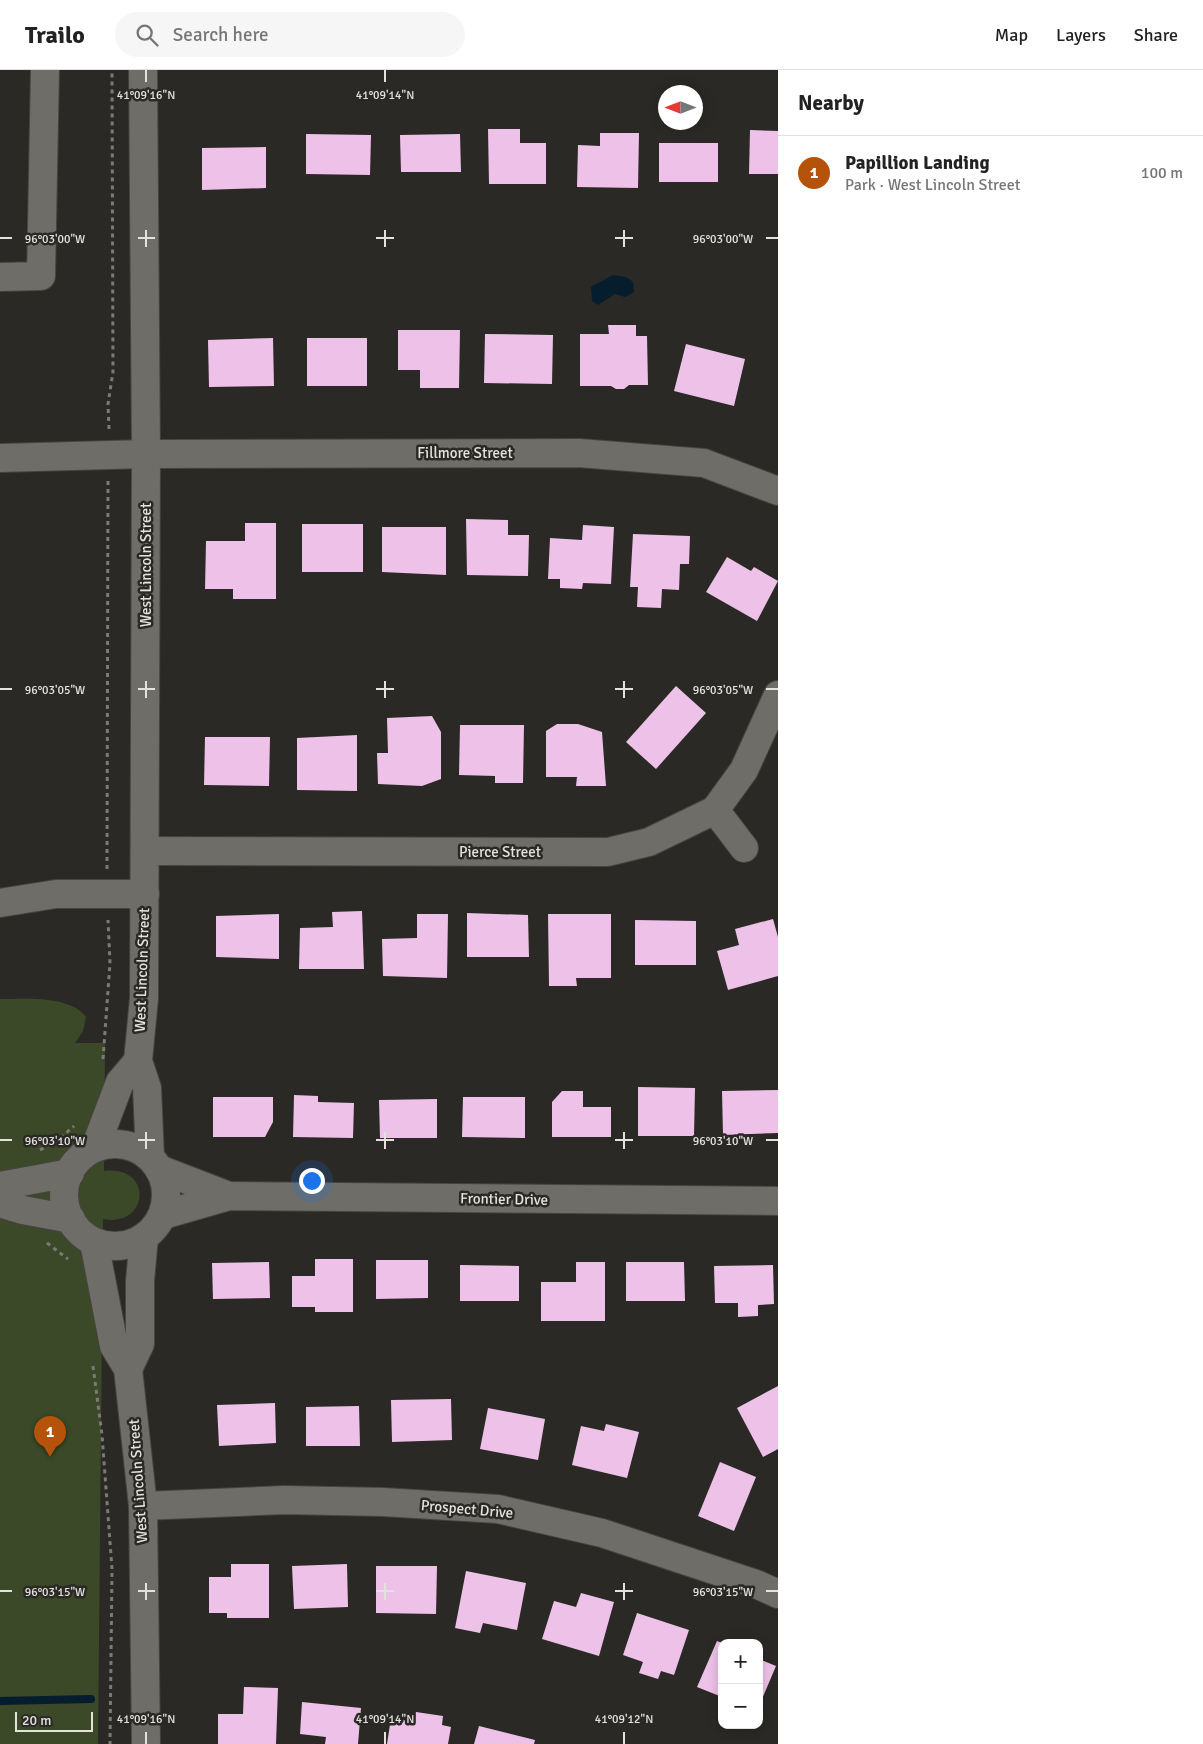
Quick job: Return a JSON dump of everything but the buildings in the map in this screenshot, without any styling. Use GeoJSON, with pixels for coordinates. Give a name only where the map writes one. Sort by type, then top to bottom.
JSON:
{"type":"FeatureCollection","features":[{"type":"Feature","properties":{"kind":"street"},"geometry":{"type":"LineString","coordinates":[[0,277],[41,276],[44,70]]}},
{"type":"Feature","properties":{"kind":"street","name":"West Lincoln Street"},"geometry":{"type":"LineString","coordinates":[[143,70],[146,454],[145,894],[144,998],[138,1060],[148,1088],[155,1163]]}},
{"type":"Feature","properties":{"kind":"street","name":"Fillmore Street"},"geometry":{"type":"LineString","coordinates":[[0,458],[146,454],[579,453],[704,463],[778,491]]}},
{"type":"Feature","properties":{"kind":"street","name":"Pierce Street"},"geometry":{"type":"LineString","coordinates":[[145,851],[608,852],[649,842],[715,810],[744,770],[778,695]]}},
{"type":"Feature","properties":{"kind":"street"},"geometry":{"type":"LineString","coordinates":[[715,810],[744,848]]}},
{"type":"Feature","properties":{"kind":"street"},"geometry":{"type":"LineString","coordinates":[[0,904],[56,894],[145,894]]}},
{"type":"Feature","properties":{"kind":"street"},"geometry":{"type":"LineString","coordinates":[[95,1148],[120,1082],[138,1060]]}},
{"type":"Feature","properties":{"kind":"street"},"geometry":{"type":"LineString","coordinates":[[109,1144],[124,1145],[138,1149],[155,1163],[165,1182],[166,1196],[158,1224],[144,1237],[122,1246],[107,1246],[94,1242],[82,1234],[71,1219],[65,1196],[66,1182],[82,1156],[95,1148],[109,1144]]}},
{"type":"Feature","properties":{"kind":"street","name":"Frontier Drive"},"geometry":{"type":"LineString","coordinates":[[155,1163],[229,1196]]}},
{"type":"Feature","properties":{"kind":"street"},"geometry":{"type":"LineString","coordinates":[[0,1186],[70,1173]]}},
{"type":"Feature","properties":{"kind":"street","name":"Frontier Drive"},"geometry":{"type":"LineString","coordinates":[[162,1215],[229,1196],[778,1202]]}},
{"type":"Feature","properties":{"kind":"street"},"geometry":{"type":"LineString","coordinates":[[0,1204],[71,1219]]}},
{"type":"Feature","properties":{"kind":"street"},"geometry":{"type":"LineString","coordinates":[[128,1369],[140,1344],[140,1281],[144,1237]]}},
{"type":"Feature","properties":{"kind":"street","name":"West Lincoln Street"},"geometry":{"type":"LineString","coordinates":[[94,1242],[114,1346],[128,1369],[143,1506],[146,1744]]}},
{"type":"Feature","properties":{"kind":"street","name":"Prospect Drive"},"geometry":{"type":"LineString","coordinates":[[143,1506],[284,1500],[383,1502],[498,1509],[602,1533],[756,1584],[778,1594]]}},
{"type":"Feature","properties":{"kind":"green space"},"geometry":{"type":"Polygon","coordinates":[[[0,999],[46,1000],[69,1005],[79,1010],[86,1017],[83,1031],[75,1043],[105,1043],[104,1171],[120,1172],[131,1177],[138,1186],[140,1196],[137,1206],[130,1214],[118,1219],[103,1219],[98,1744],[0,1744],[0,999]]]}},
{"type":"Feature","properties":{"kind":"water"},"geometry":{"type":"Polygon","coordinates":[[[613,275],[626,277],[633,282],[634,292],[625,297],[615,294],[598,305],[592,301],[591,287],[613,275]]]}},
{"type":"Feature","properties":{"kind":"waterway"},"geometry":{"type":"LineString","coordinates":[[0,1701],[91,1699]]}},
{"type":"Feature","properties":{"kind":"place","name":"Papillion Landing"},"geometry":{"type":"Point","coordinates":[50,1457]}}]}
